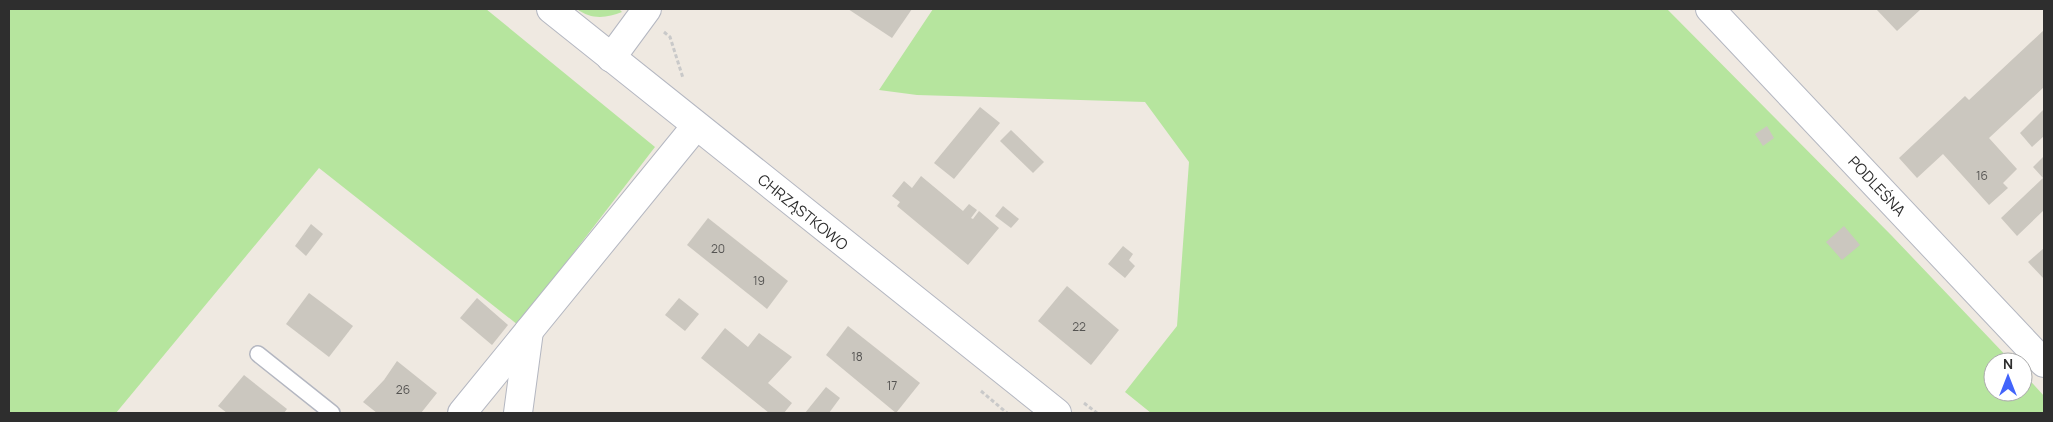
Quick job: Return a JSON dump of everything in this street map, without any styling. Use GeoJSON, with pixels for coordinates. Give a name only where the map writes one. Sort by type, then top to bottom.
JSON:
{"type":"FeatureCollection","features":[{"type":"Feature","properties":{"kind":"street","name":"CHRZĄSTKOWO"},"geometry":{"type":"LineString","coordinates":[[551,9],[1057,413]]}},
{"type":"Feature","properties":{"kind":"street"},"geometry":{"type":"LineString","coordinates":[[611,58],[647,9]]}},
{"type":"Feature","properties":{"kind":"street","name":"PODLEŚNA"},"geometry":{"type":"LineString","coordinates":[[1710,9],[2044,363]]}},
{"type":"Feature","properties":{"kind":"street"},"geometry":{"type":"LineString","coordinates":[[462,413],[696,126]]}},
{"type":"Feature","properties":{"kind":"street"},"geometry":{"type":"LineString","coordinates":[[518,413],[529,331]]}},
{"type":"Feature","properties":{"kind":"lane"},"geometry":{"type":"LineString","coordinates":[[258,354],[332,413]]}},
{"type":"Feature","properties":{"kind":"green space"},"geometry":{"type":"Polygon","coordinates":[[[9,9],[486,9],[655,147],[518,325],[319,168],[116,413],[9,413],[9,9]]]}},
{"type":"Feature","properties":{"kind":"green space"},"geometry":{"type":"Polygon","coordinates":[[[577,9],[619,9],[622,12],[611,16],[599,17],[582,13],[577,9]]]}},
{"type":"Feature","properties":{"kind":"green space"},"geometry":{"type":"Polygon","coordinates":[[[933,9],[1667,9],[1892,236],[2002,352],[1983,352],[1983,402],[2033,402],[2033,384],[2044,396],[2044,413],[1151,413],[1125,392],[1177,326],[1189,162],[1145,102],[917,95],[879,90],[933,9]]]}},
{"type":"Feature","properties":{"kind":"building"},"geometry":{"type":"Polygon","coordinates":[[[848,9],[912,9],[892,38],[848,9]]]}},
{"type":"Feature","properties":{"kind":"building"},"geometry":{"type":"Polygon","coordinates":[[[1876,9],[1921,9],[1897,31],[1876,9]]]}},
{"type":"Feature","properties":{"kind":"building"},"geometry":{"type":"Polygon","coordinates":[[[2044,30],[2044,87],[1989,138],[2017,169],[2003,183],[2008,188],[1989,205],[1943,154],[1917,178],[1899,158],[1965,96],[1969,100],[2044,30]]]}},
{"type":"Feature","properties":{"kind":"building"},"geometry":{"type":"Polygon","coordinates":[[[980,107],[1000,123],[954,179],[934,163],[980,107]]]}},
{"type":"Feature","properties":{"kind":"building"},"geometry":{"type":"Polygon","coordinates":[[[2044,109],[2044,136],[2032,147],[2020,133],[2044,109]]]}},
{"type":"Feature","properties":{"kind":"building"},"geometry":{"type":"Polygon","coordinates":[[[1767,126],[1774,138],[1763,146],[1755,134],[1767,126]]]}},
{"type":"Feature","properties":{"kind":"building"},"geometry":{"type":"Polygon","coordinates":[[[1011,130],[1044,162],[1033,173],[1000,141],[1011,130]]]}},
{"type":"Feature","properties":{"kind":"building"},"geometry":{"type":"Polygon","coordinates":[[[2044,156],[2044,210],[2017,236],[2001,218],[2043,178],[2033,167],[2044,156]]]}},
{"type":"Feature","properties":{"kind":"building"},"geometry":{"type":"Polygon","coordinates":[[[921,176],[963,211],[969,204],[977,210],[971,218],[973,219],[979,211],[999,228],[968,265],[897,206],[900,202],[892,196],[904,181],[912,188],[921,176]]]}},
{"type":"Feature","properties":{"kind":"building"},"geometry":{"type":"Polygon","coordinates":[[[1003,206],[1019,219],[1011,228],[995,216],[1003,206]]]}},
{"type":"Feature","properties":{"kind":"building"},"geometry":{"type":"Polygon","coordinates":[[[708,218],[788,281],[767,309],[687,245],[708,218]]]}},
{"type":"Feature","properties":{"kind":"building"},"geometry":{"type":"Polygon","coordinates":[[[311,224],[323,234],[306,256],[295,246],[311,224]]]}},
{"type":"Feature","properties":{"kind":"building"},"geometry":{"type":"Polygon","coordinates":[[[1844,226],[1860,245],[1842,260],[1826,242],[1844,226]]]}},
{"type":"Feature","properties":{"kind":"building"},"geometry":{"type":"Polygon","coordinates":[[[1123,246],[1133,254],[1129,260],[1135,266],[1125,278],[1108,264],[1123,246]]]}},
{"type":"Feature","properties":{"kind":"building"},"geometry":{"type":"Polygon","coordinates":[[[2044,248],[2044,279],[2028,262],[2044,248]]]}},
{"type":"Feature","properties":{"kind":"building"},"geometry":{"type":"Polygon","coordinates":[[[1067,286],[1119,330],[1091,365],[1038,321],[1067,286]]]}},
{"type":"Feature","properties":{"kind":"building"},"geometry":{"type":"Polygon","coordinates":[[[309,293],[353,326],[329,357],[286,324],[309,293]]]}},
{"type":"Feature","properties":{"kind":"building"},"geometry":{"type":"Polygon","coordinates":[[[477,298],[508,325],[492,345],[460,318],[477,298]]]}},
{"type":"Feature","properties":{"kind":"building"},"geometry":{"type":"Polygon","coordinates":[[[679,298],[699,314],[685,331],[665,315],[679,298]]]}},
{"type":"Feature","properties":{"kind":"building"},"geometry":{"type":"Polygon","coordinates":[[[848,326],[920,383],[896,413],[826,355],[848,326]]]}},
{"type":"Feature","properties":{"kind":"building"},"geometry":{"type":"Polygon","coordinates":[[[725,328],[748,347],[759,333],[792,357],[768,383],[792,403],[784,413],[769,413],[701,358],[725,328]]]}},
{"type":"Feature","properties":{"kind":"building"},"geometry":{"type":"Polygon","coordinates":[[[397,361],[437,393],[421,413],[377,413],[363,402],[384,380],[397,361]]]}},
{"type":"Feature","properties":{"kind":"building"},"geometry":{"type":"Polygon","coordinates":[[[244,375],[287,409],[284,413],[227,413],[218,406],[244,375]]]}},
{"type":"Feature","properties":{"kind":"building"},"geometry":{"type":"Polygon","coordinates":[[[826,387],[840,398],[829,413],[805,413],[826,387]]]}}]}
